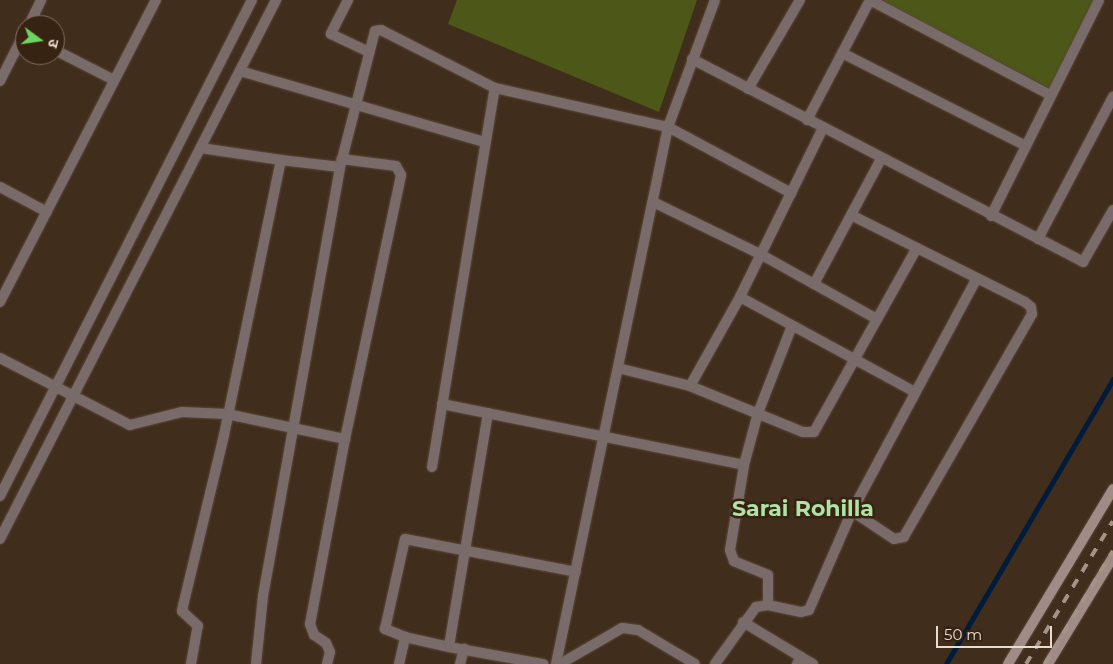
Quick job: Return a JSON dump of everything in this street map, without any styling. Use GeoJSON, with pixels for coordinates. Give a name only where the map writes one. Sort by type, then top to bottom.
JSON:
{"type":"FeatureCollection","features":[{"type":"Feature","properties":{"kind":"main road"},"geometry":{"type":"LineString","coordinates":[[1008,664],[1113,489]]}},
{"type":"Feature","properties":{"kind":"main road"},"geometry":{"type":"LineString","coordinates":[[1048,664],[1113,556]]}},
{"type":"Feature","properties":{"kind":"street"},"geometry":{"type":"LineString","coordinates":[[34,15],[41,0]]}},
{"type":"Feature","properties":{"kind":"street"},"geometry":{"type":"LineString","coordinates":[[0,302],[156,0]]}},
{"type":"Feature","properties":{"kind":"street"},"geometry":{"type":"LineString","coordinates":[[0,496],[252,0]]}},
{"type":"Feature","properties":{"kind":"street"},"geometry":{"type":"LineString","coordinates":[[0,539],[276,0]]}},
{"type":"Feature","properties":{"kind":"street"},"geometry":{"type":"LineString","coordinates":[[348,0],[331,34],[369,52]]}},
{"type":"Feature","properties":{"kind":"street"},"geometry":{"type":"LineString","coordinates":[[558,664],[668,127],[715,0]]}},
{"type":"Feature","properties":{"kind":"street"},"geometry":{"type":"LineString","coordinates":[[748,89],[800,0]]}},
{"type":"Feature","properties":{"kind":"street"},"geometry":{"type":"LineString","coordinates":[[807,120],[870,0],[1050,95]]}},
{"type":"Feature","properties":{"kind":"street"},"geometry":{"type":"LineString","coordinates":[[991,216],[1099,0]]}},
{"type":"Feature","properties":{"kind":"street"},"geometry":{"type":"LineString","coordinates":[[256,664],[263,596],[341,163],[355,104],[376,31],[381,30],[495,88],[668,127],[791,193]]}},
{"type":"Feature","properties":{"kind":"street"},"geometry":{"type":"LineString","coordinates":[[0,81],[15,52]]}},
{"type":"Feature","properties":{"kind":"street"},"geometry":{"type":"LineString","coordinates":[[842,53],[1026,146]]}},
{"type":"Feature","properties":{"kind":"street"},"geometry":{"type":"LineString","coordinates":[[65,55],[114,80]]}},
{"type":"Feature","properties":{"kind":"street"},"geometry":{"type":"LineString","coordinates":[[692,59],[991,216],[1083,262],[1113,210]]}},
{"type":"Feature","properties":{"kind":"street"},"geometry":{"type":"LineString","coordinates":[[240,71],[485,142]]}},
{"type":"Feature","properties":{"kind":"street"},"geometry":{"type":"LineString","coordinates":[[432,466],[495,88]]}},
{"type":"Feature","properties":{"kind":"street"},"geometry":{"type":"LineString","coordinates":[[1038,239],[1113,97]]}},
{"type":"Feature","properties":{"kind":"street"},"geometry":{"type":"LineString","coordinates":[[690,386],[740,297],[823,128]]}},
{"type":"Feature","properties":{"kind":"street"},"geometry":{"type":"LineString","coordinates":[[201,148],[281,160],[396,166],[401,175],[345,439],[310,624],[314,635],[326,643],[330,652],[327,664]]}},
{"type":"Feature","properties":{"kind":"street"},"geometry":{"type":"LineString","coordinates":[[814,284],[881,158]]}},
{"type":"Feature","properties":{"kind":"street"},"geometry":{"type":"LineString","coordinates":[[191,664],[198,626],[182,611],[227,414],[281,160]]}},
{"type":"Feature","properties":{"kind":"street"},"geometry":{"type":"LineString","coordinates":[[0,187],[47,212]]}},
{"type":"Feature","properties":{"kind":"street"},"geometry":{"type":"LineString","coordinates":[[653,202],[760,254],[877,319]]}},
{"type":"Feature","properties":{"kind":"street"},"geometry":{"type":"LineString","coordinates":[[851,215],[1031,307],[1027,323],[904,537],[894,539],[852,511]]}},
{"type":"Feature","properties":{"kind":"street"},"geometry":{"type":"LineString","coordinates":[[618,368],[690,386],[809,434],[814,432],[917,248]]}},
{"type":"Feature","properties":{"kind":"street"},"geometry":{"type":"LineString","coordinates":[[715,664],[743,622],[756,607],[768,605],[801,612],[809,610],[852,511],[977,278]]}},
{"type":"Feature","properties":{"kind":"street"},"geometry":{"type":"LineString","coordinates":[[740,297],[792,326],[856,357],[915,392]]}},
{"type":"Feature","properties":{"kind":"street"},"geometry":{"type":"LineString","coordinates":[[768,605],[768,575],[734,561],[730,556],[744,466],[758,414],[792,326]]}},
{"type":"Feature","properties":{"kind":"street"},"geometry":{"type":"LineString","coordinates":[[0,358],[130,424],[182,412],[227,414],[293,426],[345,439]]}},
{"type":"Feature","properties":{"kind":"street"},"geometry":{"type":"LineString","coordinates":[[442,404],[604,435],[744,466]]}},
{"type":"Feature","properties":{"kind":"street"},"geometry":{"type":"LineString","coordinates":[[449,646],[467,552],[488,413]]}},
{"type":"Feature","properties":{"kind":"street"},"geometry":{"type":"LineString","coordinates":[[542,664],[405,637],[388,631],[384,624],[405,539],[576,572]]}},
{"type":"Feature","properties":{"kind":"street"},"geometry":{"type":"LineString","coordinates":[[743,622],[799,660],[813,664]]}},
{"type":"Feature","properties":{"kind":"street"},"geometry":{"type":"LineString","coordinates":[[558,664],[622,628],[638,630],[695,664]]}},
{"type":"Feature","properties":{"kind":"street"},"geometry":{"type":"LineString","coordinates":[[399,664],[405,637]]}},
{"type":"Feature","properties":{"kind":"street"},"geometry":{"type":"LineString","coordinates":[[460,664],[464,649]]}},
{"type":"Feature","properties":{"kind":"green space"},"geometry":{"type":"Polygon","coordinates":[[[457,0],[697,0],[659,112],[448,24],[457,0]]]}},
{"type":"Feature","properties":{"kind":"green space"},"geometry":{"type":"Polygon","coordinates":[[[881,0],[1096,0],[1051,89],[881,0]]]}},
{"type":"Feature","properties":{"kind":"waterway"},"geometry":{"type":"LineString","coordinates":[[946,664],[1113,379]]}},
{"type":"Feature","properties":{"kind":"railway"},"geometry":{"type":"LineString","coordinates":[[1026,664],[1113,521]]}},
{"type":"Feature","properties":{"kind":"railway"},"geometry":{"type":"LineString","coordinates":[[1045,664],[1113,551]]}},
{"type":"Feature","properties":{"kind":"district","name":"Sarai Rohilla"},"geometry":{"type":"Point","coordinates":[803,509]}}]}
